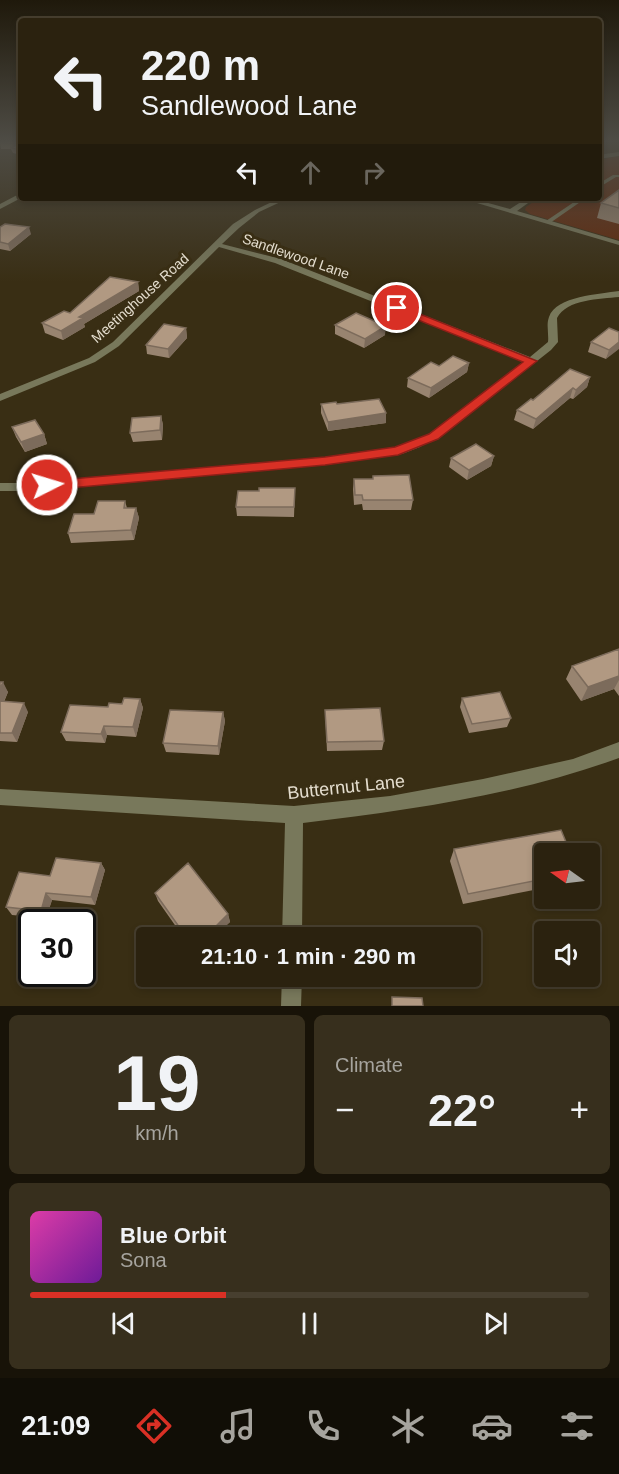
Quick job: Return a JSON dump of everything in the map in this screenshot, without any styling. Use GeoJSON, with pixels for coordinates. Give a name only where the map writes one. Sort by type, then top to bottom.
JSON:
{"type":"FeatureCollection","features":[{"type":"Feature","properties":{"kind":"street"},"geometry":{"type":"LineString","coordinates":[[0,207],[18,197]]}},
{"type":"Feature","properties":{"kind":"street","name":"Meetinghouse Road"},"geometry":{"type":"LineString","coordinates":[[0,398],[92,360],[108,350],[236,226],[257,211],[279,201]]}},
{"type":"Feature","properties":{"kind":"street"},"geometry":{"type":"LineString","coordinates":[[473,201],[619,243]]}},
{"type":"Feature","properties":{"kind":"street"},"geometry":{"type":"LineString","coordinates":[[511,212],[528,201]]}},
{"type":"Feature","properties":{"kind":"street","name":"Sandlewood Lane"},"geometry":{"type":"LineString","coordinates":[[218,245],[278,261],[531,361]]}},
{"type":"Feature","properties":{"kind":"street"},"geometry":{"type":"LineString","coordinates":[[0,487],[27,487],[325,461],[398,451],[434,436],[553,342],[553,318],[559,309],[575,302],[619,294]]}},
{"type":"Feature","properties":{"kind":"street","name":"Butternut Lane"},"geometry":{"type":"LineString","coordinates":[[0,797],[294,815],[390,804],[483,787],[573,767],[619,750]]}},
{"type":"Feature","properties":{"kind":"street"},"geometry":{"type":"LineString","coordinates":[[292,927],[294,815]]}},
{"type":"Feature","properties":{"kind":"street"},"geometry":{"type":"LineString","coordinates":[[291,1006],[292,987]]}},
{"type":"Feature","properties":{"kind":"lane"},"geometry":{"type":"LineString","coordinates":[[548,222],[579,201]]}},
{"type":"Feature","properties":{"kind":"shaded area"},"geometry":{"type":"Polygon","coordinates":[[[602,188],[619,188],[619,240],[530,214],[525,210],[535,201],[602,201],[602,188]]]}},
{"type":"Feature","properties":{"kind":"building"},"geometry":{"type":"Polygon","coordinates":[[[619,190],[619,208],[601,203],[619,190]]]}},
{"type":"Feature","properties":{"kind":"building"},"geometry":{"type":"Polygon","coordinates":[[[5,224],[29,227],[8,244],[0,242],[0,227],[5,224]]]}},
{"type":"Feature","properties":{"kind":"building"},"geometry":{"type":"Polygon","coordinates":[[[110,277],[138,282],[79,317],[83,318],[61,331],[42,323],[64,311],[70,313],[110,277]]]}},
{"type":"Feature","properties":{"kind":"building"},"geometry":{"type":"Polygon","coordinates":[[[356,313],[386,326],[365,339],[335,325],[356,313]]]}},
{"type":"Feature","properties":{"kind":"building"},"geometry":{"type":"Polygon","coordinates":[[[164,324],[186,328],[168,349],[146,345],[164,324]]]}},
{"type":"Feature","properties":{"kind":"building"},"geometry":{"type":"Polygon","coordinates":[[[609,328],[619,332],[619,342],[609,350],[591,342],[609,328]]]}},
{"type":"Feature","properties":{"kind":"building"},"geometry":{"type":"Polygon","coordinates":[[[453,356],[469,363],[431,388],[408,378],[431,362],[439,366],[453,356]]]}},
{"type":"Feature","properties":{"kind":"building"},"geometry":{"type":"Polygon","coordinates":[[[570,369],[590,377],[536,419],[517,410],[531,399],[533,400],[570,369]]]}},
{"type":"Feature","properties":{"kind":"building"},"geometry":{"type":"Polygon","coordinates":[[[379,399],[386,413],[328,422],[321,404],[336,402],[337,404],[379,399]]]}},
{"type":"Feature","properties":{"kind":"building"},"geometry":{"type":"Polygon","coordinates":[[[161,416],[160,430],[130,433],[132,418],[161,416]]]}},
{"type":"Feature","properties":{"kind":"building"},"geometry":{"type":"Polygon","coordinates":[[[35,420],[44,434],[21,442],[12,427],[35,420]]]}},
{"type":"Feature","properties":{"kind":"building"},"geometry":{"type":"Polygon","coordinates":[[[476,444],[494,456],[469,470],[451,458],[476,444]]]}},
{"type":"Feature","properties":{"kind":"building"},"geometry":{"type":"Polygon","coordinates":[[[409,475],[413,500],[363,500],[362,495],[355,495],[354,479],[409,475]]]}},
{"type":"Feature","properties":{"kind":"building"},"geometry":{"type":"Polygon","coordinates":[[[259,488],[295,488],[294,507],[236,507],[238,491],[259,491],[259,488]]]}},
{"type":"Feature","properties":{"kind":"building"},"geometry":{"type":"Polygon","coordinates":[[[98,501],[125,501],[124,508],[136,508],[131,530],[68,533],[74,514],[94,514],[98,501]]]}},
{"type":"Feature","properties":{"kind":"building"},"geometry":{"type":"Polygon","coordinates":[[[619,649],[619,676],[588,687],[572,666],[619,649]]]}},
{"type":"Feature","properties":{"kind":"building"},"geometry":{"type":"Polygon","coordinates":[[[500,692],[511,718],[472,724],[462,698],[500,692]]]}},
{"type":"Feature","properties":{"kind":"building"},"geometry":{"type":"Polygon","coordinates":[[[124,698],[140,699],[133,727],[104,726],[101,734],[61,732],[70,705],[108,707],[109,703],[122,704],[124,698]]]}},
{"type":"Feature","properties":{"kind":"building"},"geometry":{"type":"Polygon","coordinates":[[[0,701],[24,703],[12,733],[0,733],[0,701]]]}},
{"type":"Feature","properties":{"kind":"building"},"geometry":{"type":"Polygon","coordinates":[[[380,708],[384,741],[327,742],[325,710],[380,708]]]}},
{"type":"Feature","properties":{"kind":"building"},"geometry":{"type":"Polygon","coordinates":[[[170,710],[223,712],[218,746],[163,743],[170,710]]]}},
{"type":"Feature","properties":{"kind":"building"},"geometry":{"type":"Polygon","coordinates":[[[561,830],[566,843],[534,843],[534,881],[468,894],[454,849],[561,830]]]}},
{"type":"Feature","properties":{"kind":"building"},"geometry":{"type":"Polygon","coordinates":[[[56,858],[101,863],[91,897],[46,893],[42,909],[6,907],[19,872],[50,876],[56,858]]]}},
{"type":"Feature","properties":{"kind":"building"},"geometry":{"type":"Polygon","coordinates":[[[188,863],[228,914],[215,927],[179,927],[155,893],[188,863]]]}},
{"type":"Feature","properties":{"kind":"building"},"geometry":{"type":"Polygon","coordinates":[[[392,997],[422,998],[423,1006],[392,1006],[392,997]]]}},
{"type":"Feature","properties":{"kind":"route"},"geometry":{"type":"LineString","coordinates":[[47,485],[325,461],[398,451],[416,445],[443,430],[531,361],[397,308]]}}]}
